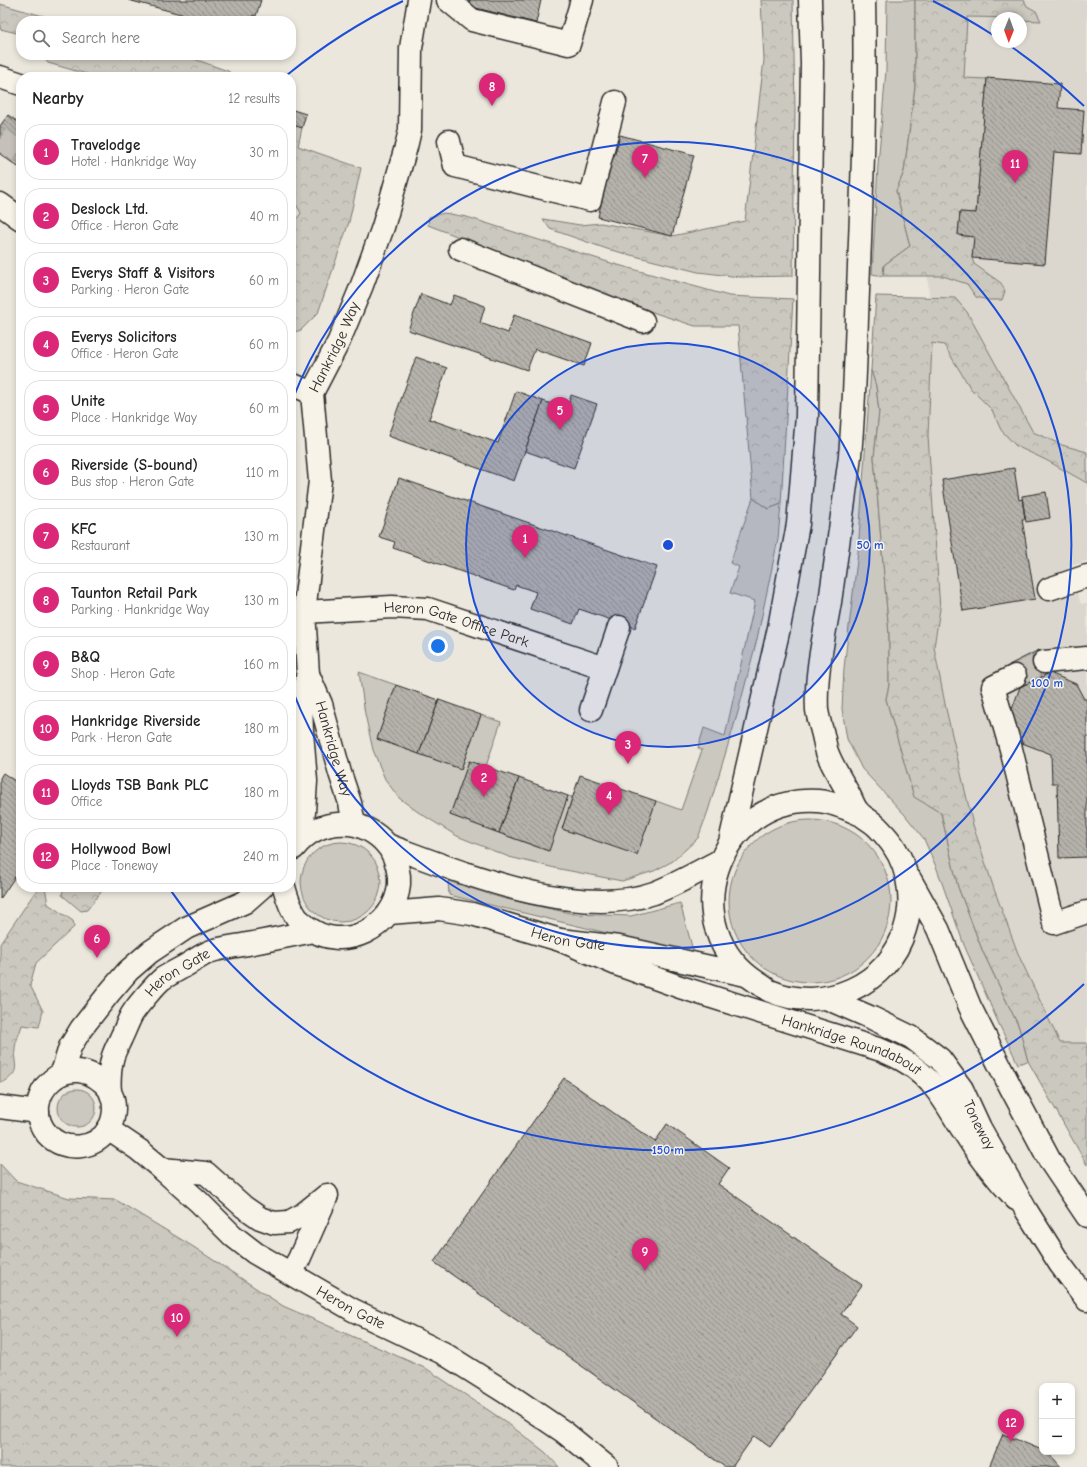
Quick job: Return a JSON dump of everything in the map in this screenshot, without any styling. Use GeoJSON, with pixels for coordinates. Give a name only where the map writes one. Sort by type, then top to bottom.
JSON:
{"type":"FeatureCollection","features":[{"type":"Feature","properties":{"kind":"street","name":"Hankridge Way"},"geometry":{"type":"LineString","coordinates":[[296,843],[304,812],[306,781],[301,702],[308,674],[304,612],[320,481],[312,393],[339,341],[362,285],[383,227],[406,147],[410,130],[411,48],[419,0]]}},
{"type":"Feature","properties":{"kind":"street"},"geometry":{"type":"LineString","coordinates":[[448,0],[472,20],[569,44],[582,0]]}},
{"type":"Feature","properties":{"kind":"street"},"geometry":{"type":"LineString","coordinates":[[724,852],[779,628],[798,524],[807,416],[812,63],[810,0]]}},
{"type":"Feature","properties":{"kind":"street"},"geometry":{"type":"LineString","coordinates":[[859,814],[828,754],[817,712],[819,671],[833,581],[851,444],[860,258],[866,78],[864,0]]}},
{"type":"Feature","properties":{"kind":"street"},"geometry":{"type":"LineString","coordinates":[[0,77],[16,82]]}},
{"type":"Feature","properties":{"kind":"street"},"geometry":{"type":"LineString","coordinates":[[449,141],[455,166],[590,200],[615,102]]}},
{"type":"Feature","properties":{"kind":"street"},"geometry":{"type":"LineString","coordinates":[[0,204],[16,215]]}},
{"type":"Feature","properties":{"kind":"street"},"geometry":{"type":"LineString","coordinates":[[460,249],[643,321]]}},
{"type":"Feature","properties":{"kind":"street"},"geometry":{"type":"LineString","coordinates":[[296,386],[312,393]]}},
{"type":"Feature","properties":{"kind":"street"},"geometry":{"type":"LineString","coordinates":[[1049,589],[1087,576]]}},
{"type":"Feature","properties":{"kind":"street","name":"Heron Gate Office Park"},"geometry":{"type":"LineString","coordinates":[[304,612],[392,607],[428,609],[605,668]]}},
{"type":"Feature","properties":{"kind":"street"},"geometry":{"type":"LineString","coordinates":[[591,710],[619,627]]}},
{"type":"Feature","properties":{"kind":"street"},"geometry":{"type":"LineString","coordinates":[[1044,662],[1087,658]]}},
{"type":"Feature","properties":{"kind":"street","name":"Hankridge Way"},"geometry":{"type":"LineString","coordinates":[[308,674],[321,704],[350,803],[354,824]]}},
{"type":"Feature","properties":{"kind":"street"},"geometry":{"type":"LineString","coordinates":[[1015,676],[993,687],[1054,923],[1087,912]]}},
{"type":"Feature","properties":{"kind":"street","name":"Hankridge Roundabout"},"geometry":{"type":"LineString","coordinates":[[820,801],[840,806],[859,814],[874,824],[888,837],[898,853],[905,870],[909,891],[909,912],[904,933],[895,952],[882,969],[866,982],[847,992],[826,998],[798,998],[770,991],[746,975],[732,960],[721,943],[714,923],[711,902],[713,882],[724,852],[743,827],[760,815],[779,806],[799,802],[820,801]]}},
{"type":"Feature","properties":{"kind":"street","name":"Heron Gate"},"geometry":{"type":"LineString","coordinates":[[285,892],[288,903],[298,919],[312,931],[326,936],[340,938],[354,937],[368,932],[380,924],[389,913],[395,902],[398,891],[398,867],[394,855],[378,836],[367,829],[354,824],[339,823],[324,825],[311,831],[296,846]]}},
{"type":"Feature","properties":{"kind":"street","name":"Heron Gate"},"geometry":{"type":"LineString","coordinates":[[387,845],[484,879],[544,895],[587,900],[625,900],[654,893],[724,852]]}},
{"type":"Feature","properties":{"kind":"street"},"geometry":{"type":"LineString","coordinates":[[905,870],[938,929],[970,1007],[1011,1088],[1050,1161],[1087,1216]]}},
{"type":"Feature","properties":{"kind":"street"},"geometry":{"type":"LineString","coordinates":[[62,1073],[70,1047],[81,1029],[128,971],[150,952],[186,928],[245,902],[256,892]]}},
{"type":"Feature","properties":{"kind":"street","name":"Heron Gate"},"geometry":{"type":"LineString","coordinates":[[389,913],[439,909],[472,914],[560,940],[619,947],[746,975]]}},
{"type":"Feature","properties":{"kind":"street","name":"Heron Gate"},"geometry":{"type":"LineString","coordinates":[[38,1112],[41,1124],[47,1134],[56,1141],[67,1146],[79,1147],[91,1144],[101,1138],[108,1129],[114,1114],[114,1106],[110,1090],[112,1060],[133,1012],[162,980],[210,952],[312,931]]}},
{"type":"Feature","properties":{"kind":"street","name":"Hankridge Roundabout"},"geometry":{"type":"LineString","coordinates":[[560,940],[616,964],[680,987],[881,1050],[905,1061],[920,1072],[931,1083],[947,1103],[962,1130],[994,1176],[1026,1210]]}},
{"type":"Feature","properties":{"kind":"street","name":"Toneway"},"geometry":{"type":"LineString","coordinates":[[826,998],[911,1037],[940,1059],[962,1089],[980,1128],[1026,1210],[1060,1264],[1087,1300]]}},
{"type":"Feature","properties":{"kind":"street"},"geometry":{"type":"LineString","coordinates":[[0,1107],[38,1112],[39,1100],[44,1089],[52,1080],[62,1073],[73,1071],[94,1075],[110,1090]]}},
{"type":"Feature","properties":{"kind":"street","name":"Heron Gate"},"geometry":{"type":"LineString","coordinates":[[108,1129],[139,1150],[162,1169],[199,1202],[233,1236],[255,1253],[353,1310],[449,1357],[505,1392],[564,1432],[607,1467]]}},
{"type":"Feature","properties":{"kind":"street"},"geometry":{"type":"LineString","coordinates":[[162,1169],[206,1173],[244,1207],[260,1218],[274,1223],[289,1222],[302,1215],[327,1195],[299,1259],[291,1273]]}},
{"type":"Feature","properties":{"kind":"shaded area"},"geometry":{"type":"Polygon","coordinates":[[[958,0],[1087,0],[1087,561],[1068,567],[1081,604],[1087,603],[1087,1043],[1060,1043],[1019,956],[994,889],[973,825],[946,709],[934,647],[940,609],[928,436],[932,343],[927,266],[958,0]]]}},
{"type":"Feature","properties":{"kind":"green space"},"geometry":{"type":"Polygon","coordinates":[[[761,0],[793,0],[795,110],[793,276],[740,277],[698,272],[607,249],[550,229],[543,219],[580,225],[601,223],[672,236],[745,221],[764,60],[761,0]]]}},
{"type":"Feature","properties":{"kind":"green space"},"geometry":{"type":"Polygon","coordinates":[[[887,0],[915,0],[915,87],[904,172],[896,191],[910,246],[884,265],[883,276],[872,274],[878,165],[886,70],[887,0]]]}},
{"type":"Feature","properties":{"kind":"green space"},"geometry":{"type":"Polygon","coordinates":[[[915,0],[1024,0],[1027,6],[1036,11],[1041,21],[1027,20],[1027,12],[991,12],[991,17],[967,17],[964,78],[987,79],[976,213],[960,212],[958,235],[974,237],[972,258],[974,264],[1001,283],[1005,291],[1002,300],[988,300],[976,297],[967,284],[943,276],[883,276],[884,265],[910,246],[896,191],[904,172],[915,87],[915,0]]]}},
{"type":"Feature","properties":{"kind":"green space"},"geometry":{"type":"Polygon","coordinates":[[[0,4],[43,16],[16,16],[16,33],[0,29],[0,4]]]}},
{"type":"Feature","properties":{"kind":"green space"},"geometry":{"type":"Polygon","coordinates":[[[45,60],[197,60],[229,72],[80,72],[48,63],[45,60]]]}},
{"type":"Feature","properties":{"kind":"green space"},"geometry":{"type":"Polygon","coordinates":[[[296,126],[302,128],[298,146],[361,168],[349,222],[318,313],[301,330],[296,332],[296,220],[301,213],[296,204],[296,126]]]}},
{"type":"Feature","properties":{"kind":"green space"},"geometry":{"type":"Polygon","coordinates":[[[444,213],[467,217],[611,263],[729,296],[793,299],[781,504],[768,509],[753,498],[738,326],[695,326],[658,314],[428,225],[429,217],[444,213]]]}},
{"type":"Feature","properties":{"kind":"green space"},"geometry":{"type":"Polygon","coordinates":[[[876,296],[955,298],[967,312],[1033,432],[1062,445],[1087,452],[1087,483],[1046,460],[1016,446],[1001,430],[992,410],[971,389],[944,345],[932,343],[928,436],[940,609],[934,647],[946,709],[973,825],[994,889],[1019,956],[1060,1043],[1087,1043],[1087,1165],[1028,1061],[1019,1027],[983,952],[958,887],[941,813],[914,797],[886,699],[889,685],[889,634],[874,457],[879,412],[876,386],[871,370],[876,296]]]}},
{"type":"Feature","properties":{"kind":"green space"},"geometry":{"type":"Polygon","coordinates":[[[871,370],[876,386],[879,412],[874,457],[889,634],[889,685],[886,699],[914,796],[941,813],[958,887],[983,952],[1019,1027],[1028,1061],[1018,1064],[964,945],[937,869],[924,839],[905,815],[862,769],[847,739],[842,709],[844,668],[858,552],[871,370]]]}},
{"type":"Feature","properties":{"kind":"green space"},"geometry":{"type":"Polygon","coordinates":[[[753,498],[768,509],[781,504],[778,539],[757,639],[738,712],[708,811],[698,838],[673,861],[654,871],[622,881],[555,868],[509,857],[457,836],[418,812],[399,798],[385,779],[373,750],[365,714],[359,672],[396,685],[377,739],[461,769],[481,715],[501,722],[486,766],[469,761],[450,815],[548,851],[568,796],[572,797],[562,829],[637,854],[656,801],[681,810],[702,750],[698,748],[704,728],[725,736],[755,601],[730,593],[739,567],[730,563],[753,498]]]}},
{"type":"Feature","properties":{"kind":"green space"},"geometry":{"type":"Polygon","coordinates":[[[810,820],[826,822],[841,827],[855,834],[867,844],[877,856],[884,870],[889,885],[891,901],[889,917],[884,932],[877,946],[867,958],[855,968],[841,975],[826,980],[810,982],[794,980],[779,975],[765,968],[753,958],[743,946],[736,932],[731,917],[729,901],[731,885],[736,870],[743,856],[753,844],[765,834],[779,827],[794,822],[810,820]]]}},
{"type":"Feature","properties":{"kind":"green space"},"geometry":{"type":"Polygon","coordinates":[[[333,842],[349,842],[370,853],[381,874],[381,890],[370,911],[349,922],[333,922],[319,916],[312,911],[307,904],[301,890],[301,874],[307,860],[312,853],[319,848],[333,842]]]}},
{"type":"Feature","properties":{"kind":"green space"},"geometry":{"type":"Polygon","coordinates":[[[448,881],[502,898],[574,914],[631,916],[680,903],[694,954],[449,895],[448,881]]]}},
{"type":"Feature","properties":{"kind":"green space"},"geometry":{"type":"Polygon","coordinates":[[[35,892],[46,892],[48,904],[73,921],[74,927],[36,963],[30,985],[43,1011],[39,1027],[22,1025],[15,1046],[16,1068],[10,1078],[4,1082],[0,1082],[0,944],[35,892]]]}},
{"type":"Feature","properties":{"kind":"green space"},"geometry":{"type":"Polygon","coordinates":[[[63,892],[101,892],[87,910],[81,911],[62,895],[63,892]]]}},
{"type":"Feature","properties":{"kind":"green space"},"geometry":{"type":"Polygon","coordinates":[[[73,1089],[81,1089],[88,1092],[93,1097],[96,1108],[93,1119],[88,1124],[81,1127],[73,1127],[66,1124],[61,1119],[58,1112],[58,1104],[61,1097],[66,1092],[73,1089]]]}},
{"type":"Feature","properties":{"kind":"green space"},"geometry":{"type":"Polygon","coordinates":[[[0,1164],[16,1181],[69,1198],[116,1200],[192,1246],[283,1306],[427,1369],[506,1422],[545,1452],[559,1467],[0,1467],[0,1164]]]}},
{"type":"Feature","properties":{"kind":"building"},"geometry":{"type":"Polygon","coordinates":[[[128,0],[261,0],[256,16],[188,16],[128,0]]]}},
{"type":"Feature","properties":{"kind":"building"},"geometry":{"type":"Polygon","coordinates":[[[470,0],[541,0],[536,23],[468,6],[470,0]]]}},
{"type":"Feature","properties":{"kind":"building"},"geometry":{"type":"Polygon","coordinates":[[[987,78],[1060,84],[1058,108],[1084,110],[1081,154],[1054,152],[1045,264],[972,258],[974,237],[958,235],[960,212],[976,213],[987,78]]]}},
{"type":"Feature","properties":{"kind":"building"},"geometry":{"type":"Polygon","coordinates":[[[296,111],[306,114],[302,128],[296,126],[296,111]]]}},
{"type":"Feature","properties":{"kind":"building"},"geometry":{"type":"Polygon","coordinates":[[[8,115],[16,121],[16,165],[0,154],[0,126],[8,115]]]}},
{"type":"Feature","properties":{"kind":"building"},"geometry":{"type":"Polygon","coordinates":[[[620,135],[694,155],[672,236],[598,217],[602,200],[596,199],[608,155],[614,157],[620,135]]]}},
{"type":"Feature","properties":{"kind":"building"},"geometry":{"type":"Polygon","coordinates":[[[421,294],[450,305],[454,295],[485,306],[480,323],[508,333],[514,315],[592,343],[584,366],[535,349],[527,370],[408,330],[421,294]]]}},
{"type":"Feature","properties":{"kind":"building"},"geometry":{"type":"Polygon","coordinates":[[[416,357],[447,368],[429,419],[498,443],[516,391],[543,401],[514,481],[388,436],[416,357]]]}},
{"type":"Feature","properties":{"kind":"building"},"geometry":{"type":"Polygon","coordinates":[[[571,395],[597,404],[574,468],[525,451],[543,401],[567,409],[571,395]]]}},
{"type":"Feature","properties":{"kind":"building"},"geometry":{"type":"Polygon","coordinates":[[[1014,468],[1019,500],[1022,499],[1025,519],[1022,519],[1035,599],[963,611],[942,480],[1014,468]]]}},
{"type":"Feature","properties":{"kind":"building"},"geometry":{"type":"Polygon","coordinates":[[[399,478],[657,567],[635,628],[579,609],[573,624],[530,609],[536,592],[516,585],[514,590],[393,548],[395,542],[379,537],[399,478]]]}},
{"type":"Feature","properties":{"kind":"building"},"geometry":{"type":"Polygon","coordinates":[[[1046,492],[1050,518],[1026,522],[1022,496],[1046,492]]]}},
{"type":"Feature","properties":{"kind":"building"},"geometry":{"type":"Polygon","coordinates":[[[1039,650],[1050,673],[1020,687],[1009,665],[1039,650]]]}},
{"type":"Feature","properties":{"kind":"building"},"geometry":{"type":"Polygon","coordinates":[[[1050,673],[1076,684],[1084,699],[1087,699],[1087,857],[1059,858],[1057,783],[1052,783],[1051,754],[1022,743],[1010,715],[1020,687],[1050,673]]]}},
{"type":"Feature","properties":{"kind":"building"},"geometry":{"type":"Polygon","coordinates":[[[396,685],[439,700],[419,754],[377,739],[396,685]]]}},
{"type":"Feature","properties":{"kind":"building"},"geometry":{"type":"Polygon","coordinates":[[[439,700],[481,715],[461,769],[419,754],[439,700]]]}},
{"type":"Feature","properties":{"kind":"building"},"geometry":{"type":"Polygon","coordinates":[[[469,761],[519,778],[499,833],[450,815],[469,761]]]}},
{"type":"Feature","properties":{"kind":"building"},"geometry":{"type":"Polygon","coordinates":[[[3,773],[16,782],[16,875],[0,899],[0,778],[3,773]]]}},
{"type":"Feature","properties":{"kind":"building"},"geometry":{"type":"Polygon","coordinates":[[[580,775],[656,801],[637,855],[562,829],[580,775]]]}},
{"type":"Feature","properties":{"kind":"building"},"geometry":{"type":"Polygon","coordinates":[[[519,778],[568,796],[549,851],[499,833],[519,778]]]}},
{"type":"Feature","properties":{"kind":"building"},"geometry":{"type":"Polygon","coordinates":[[[564,1078],[655,1142],[667,1124],[729,1168],[718,1184],[862,1285],[841,1314],[857,1326],[770,1447],[754,1436],[732,1467],[725,1467],[434,1262],[564,1078]]]}},
{"type":"Feature","properties":{"kind":"building"},"geometry":{"type":"Polygon","coordinates":[[[1003,1434],[1039,1449],[1039,1455],[1051,1455],[1061,1467],[989,1467],[1003,1434]]]}},
{"type":"Feature","properties":{"kind":"tunnel"},"geometry":{"type":"LineString","coordinates":[[0,139],[16,150]]}},
{"type":"Feature","properties":{"kind":"tunnel"},"geometry":{"type":"LineString","coordinates":[[1015,676],[1044,662]]}},
{"type":"Feature","properties":{"kind":"place","name":"Taunton Retail Park"},"geometry":{"type":"Point","coordinates":[492,106]}},
{"type":"Feature","properties":{"kind":"place","name":"KFC"},"geometry":{"type":"Point","coordinates":[645,178]}},
{"type":"Feature","properties":{"kind":"place","name":"Lloyds TSB Bank PLC"},"geometry":{"type":"Point","coordinates":[1015,183]}},
{"type":"Feature","properties":{"kind":"place","name":"Unite"},"geometry":{"type":"Point","coordinates":[560,430]}},
{"type":"Feature","properties":{"kind":"place","name":"Travelodge"},"geometry":{"type":"Point","coordinates":[525,558]}},
{"type":"Feature","properties":{"kind":"place","name":"Everys Staff & Visitors"},"geometry":{"type":"Point","coordinates":[628,764]}},
{"type":"Feature","properties":{"kind":"place","name":"Deslock Ltd."},"geometry":{"type":"Point","coordinates":[484,797]}},
{"type":"Feature","properties":{"kind":"place","name":"Everys Solicitors"},"geometry":{"type":"Point","coordinates":[609,815]}},
{"type":"Feature","properties":{"kind":"place","name":"Riverside (S-bound)"},"geometry":{"type":"Point","coordinates":[97,958]}},
{"type":"Feature","properties":{"kind":"place","name":"B&Q"},"geometry":{"type":"Point","coordinates":[645,1271]}},
{"type":"Feature","properties":{"kind":"place","name":"Hankridge Riverside"},"geometry":{"type":"Point","coordinates":[177,1337]}},
{"type":"Feature","properties":{"kind":"place","name":"Hollywood Bowl"},"geometry":{"type":"Point","coordinates":[1011,1442]}}]}
